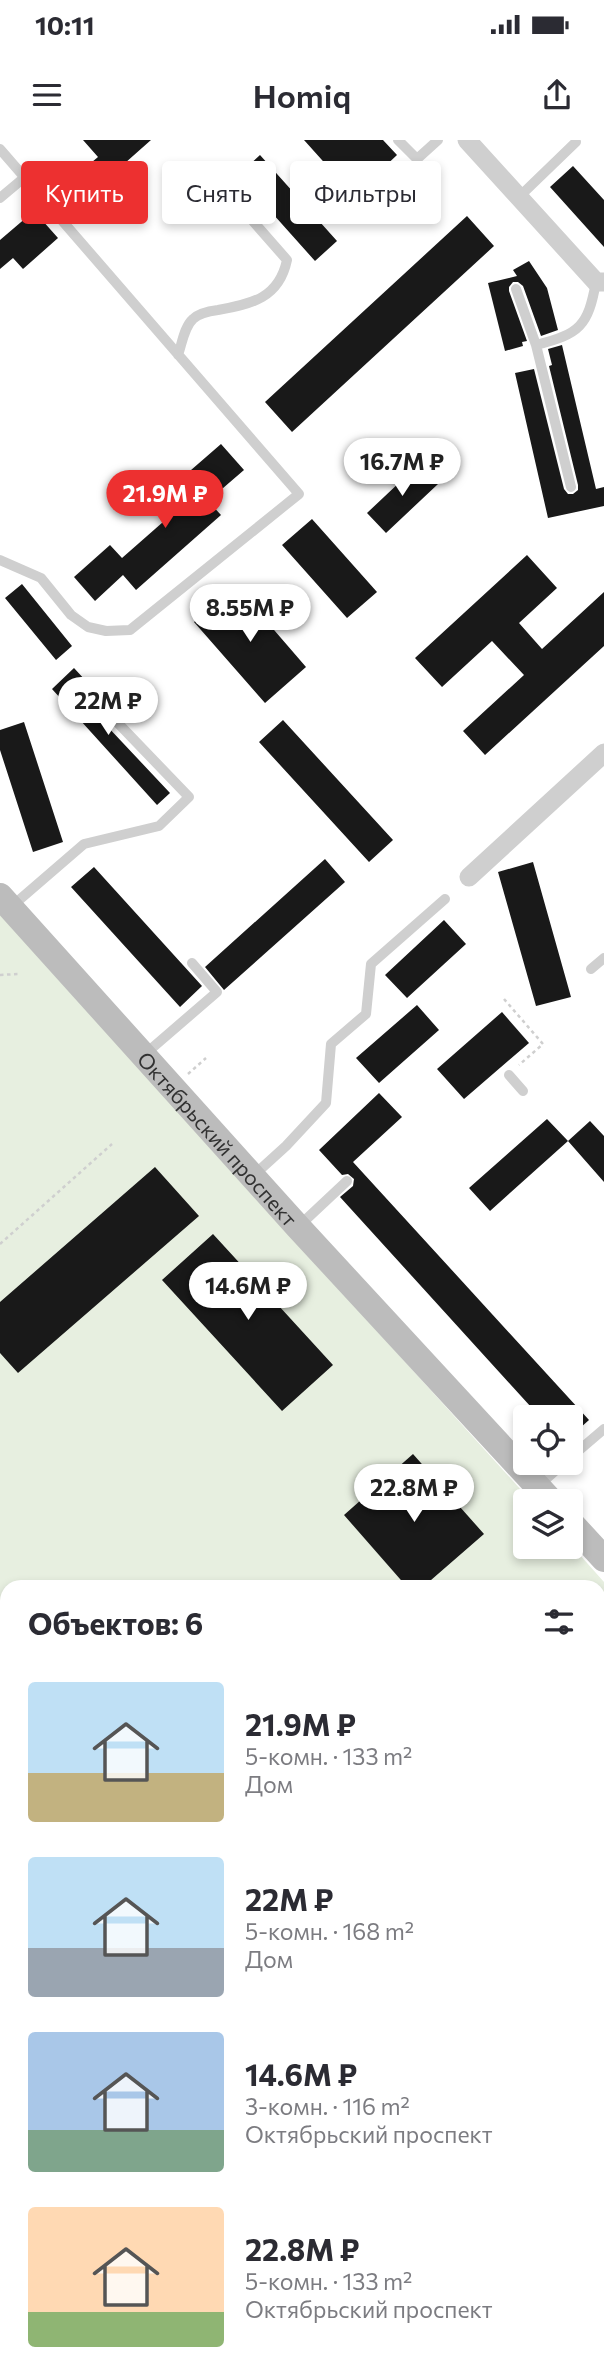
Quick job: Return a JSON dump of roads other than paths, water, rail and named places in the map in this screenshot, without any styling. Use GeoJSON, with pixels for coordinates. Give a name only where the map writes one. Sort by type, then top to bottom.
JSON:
{"type":"FeatureCollection","features":[{"type":"Feature","properties":{"kind":"street"},"geometry":{"type":"LineString","coordinates":[[467,140],[600,282]]}},
{"type":"Feature","properties":{"kind":"street"},"geometry":{"type":"LineString","coordinates":[[469,877],[604,753]]}},
{"type":"Feature","properties":{"kind":"street","name":"Октябрьский проспект"},"geometry":{"type":"LineString","coordinates":[[5,902],[298,1227],[539,1489]]}},
{"type":"Feature","properties":{"kind":"street"},"geometry":{"type":"LineString","coordinates":[[583,1536],[604,1559]]}},
{"type":"Feature","properties":{"kind":"lane"},"geometry":{"type":"LineString","coordinates":[[398,140],[417,159],[439,140]]}},
{"type":"Feature","properties":{"kind":"lane"},"geometry":{"type":"LineString","coordinates":[[519,197],[576,142]]}},
{"type":"Feature","properties":{"kind":"lane"},"geometry":{"type":"LineString","coordinates":[[0,149],[21,174]]}},
{"type":"Feature","properties":{"kind":"lane"},"geometry":{"type":"LineString","coordinates":[[0,198],[21,180]]}},
{"type":"Feature","properties":{"kind":"lane"},"geometry":{"type":"LineString","coordinates":[[0,560],[41,578],[71,615],[88,627],[106,631],[130,630],[299,494],[65,224]]}},
{"type":"Feature","properties":{"kind":"lane"},"geometry":{"type":"LineString","coordinates":[[178,355],[193,318],[209,311],[243,305],[268,294],[284,275],[287,260],[256,224]]}},
{"type":"Feature","properties":{"kind":"lane"},"geometry":{"type":"LineString","coordinates":[[536,345],[561,339],[580,326],[591,309],[600,282]]}},
{"type":"Feature","properties":{"kind":"lane"},"geometry":{"type":"LineString","coordinates":[[516,289],[536,345],[571,487]]}},
{"type":"Feature","properties":{"kind":"lane"},"geometry":{"type":"LineString","coordinates":[[5,902],[84,844],[159,826],[189,797],[89,693]]}},
{"type":"Feature","properties":{"kind":"lane"},"geometry":{"type":"LineString","coordinates":[[253,1177],[326,1103],[331,1044],[366,1014],[372,964],[445,899]]}},
{"type":"Feature","properties":{"kind":"lane"},"geometry":{"type":"LineString","coordinates":[[591,969],[604,958]]}},
{"type":"Feature","properties":{"kind":"lane"},"geometry":{"type":"LineString","coordinates":[[144,1056],[217,992],[192,963]]}},
{"type":"Feature","properties":{"kind":"lane"},"geometry":{"type":"LineString","coordinates":[[509,1075],[523,1091]]}},
{"type":"Feature","properties":{"kind":"lane"},"geometry":{"type":"LineString","coordinates":[[298,1227],[348,1181]]}},
{"type":"Feature","properties":{"kind":"lane"},"geometry":{"type":"LineString","coordinates":[[583,1447],[604,1429]]}}]}
